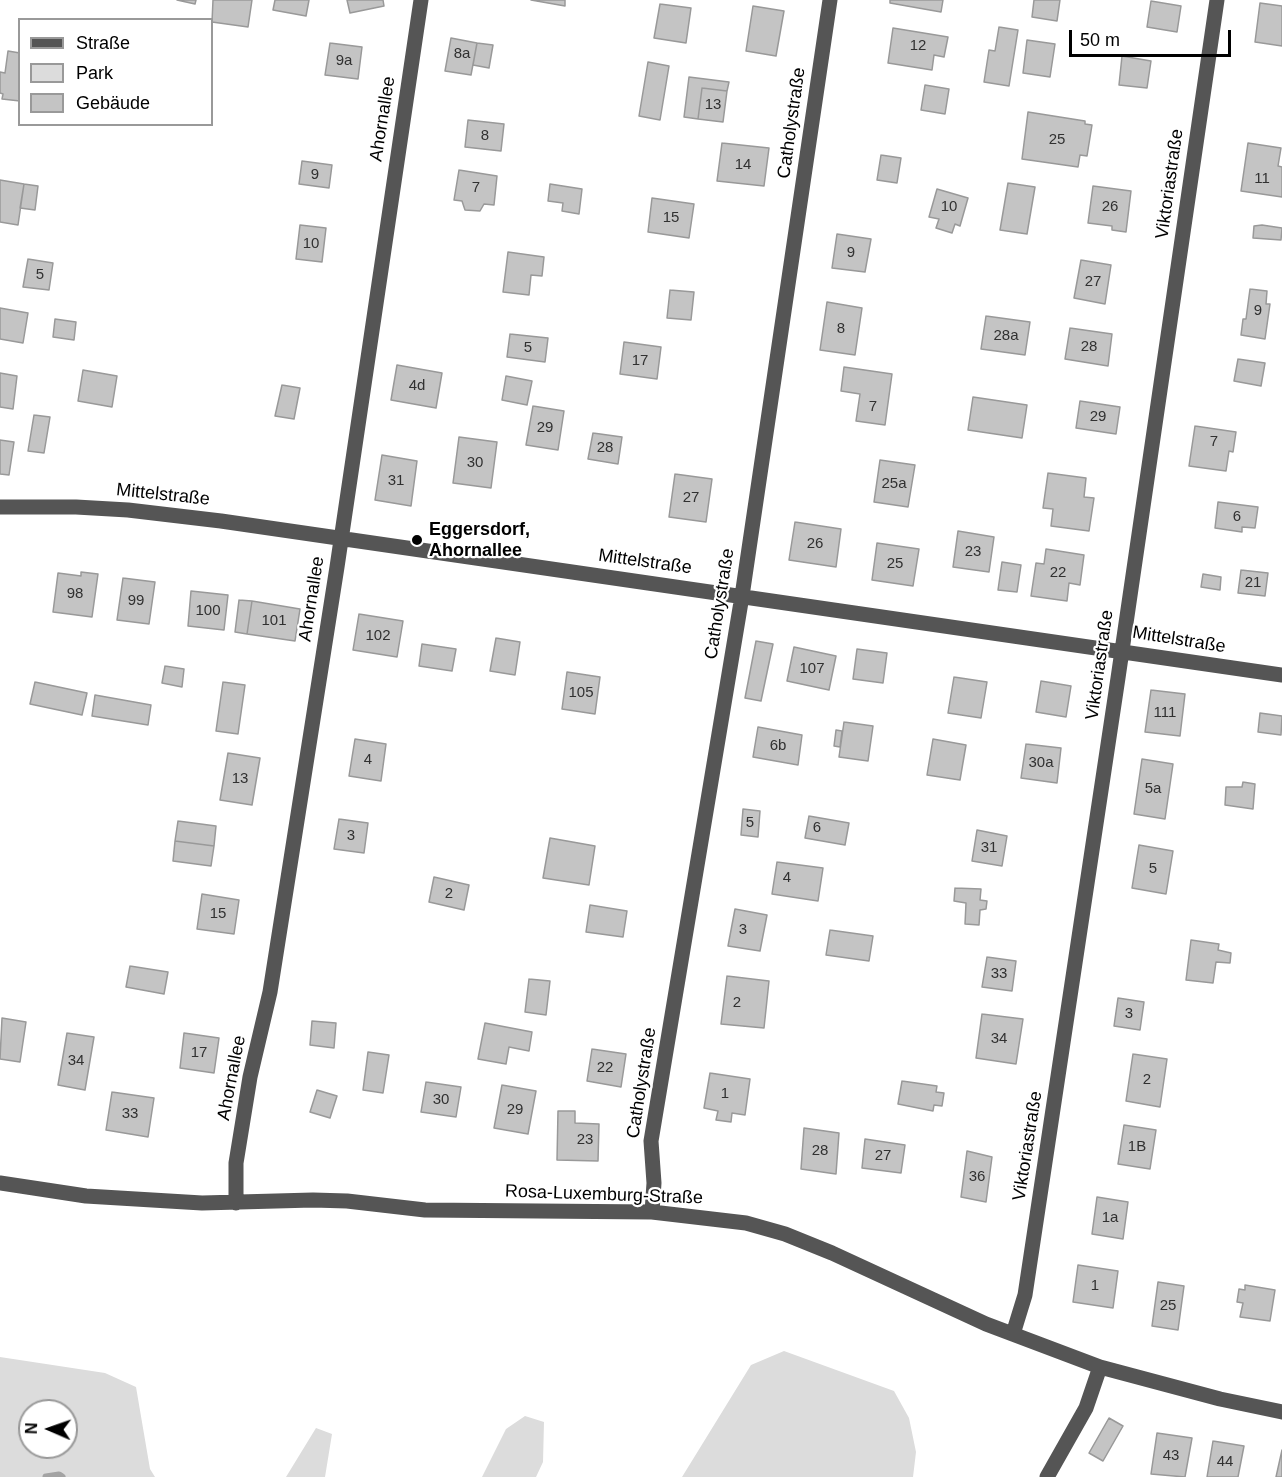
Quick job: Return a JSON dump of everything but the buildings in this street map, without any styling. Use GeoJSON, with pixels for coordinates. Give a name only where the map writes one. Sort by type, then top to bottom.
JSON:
{"type":"FeatureCollection","features":[{"type":"Feature","properties":{"kind":"street","name":"Ahornallee"},"geometry":{"type":"LineString","coordinates":[[236,1203],[236,1163],[250,1077],[270,992],[341,538],[421,0]]}},
{"type":"Feature","properties":{"kind":"street","name":"Catholystraße"},"geometry":{"type":"LineString","coordinates":[[652,1212],[654,1183],[651,1141],[742,596],[830,0]]}},
{"type":"Feature","properties":{"kind":"street","name":"Viktoriastraße"},"geometry":{"type":"LineString","coordinates":[[1014,1334],[1025,1295],[1217,0]]}},
{"type":"Feature","properties":{"kind":"street","name":"Mittelstraße"},"geometry":{"type":"LineString","coordinates":[[0,507],[128,510],[341,538],[1282,675]]}},
{"type":"Feature","properties":{"kind":"street","name":"Rosa-Luxemburg-Straße"},"geometry":{"type":"LineString","coordinates":[[0,1183],[86,1196],[202,1203],[347,1201],[425,1210],[652,1212],[746,1222],[785,1234],[832,1253],[986,1324],[1100,1367],[1220,1399],[1282,1412]]}},
{"type":"Feature","properties":{"kind":"street"},"geometry":{"type":"LineString","coordinates":[[1047,1477],[1086,1408],[1100,1367]]}},
{"type":"Feature","properties":{"kind":"green space"},"geometry":{"type":"Polygon","coordinates":[[[784,1351],[894,1391],[909,1418],[916,1452],[913,1477],[682,1477],[751,1365],[784,1351]]]}},
{"type":"Feature","properties":{"kind":"green space"},"geometry":{"type":"Polygon","coordinates":[[[0,1357],[105,1373],[136,1387],[150,1469],[155,1477],[0,1477],[0,1357]]]}},
{"type":"Feature","properties":{"kind":"green space"},"geometry":{"type":"Polygon","coordinates":[[[525,1416],[544,1422],[543,1462],[536,1477],[482,1477],[506,1429],[525,1416]]]}},
{"type":"Feature","properties":{"kind":"green space"},"geometry":{"type":"Polygon","coordinates":[[[316,1428],[332,1434],[325,1477],[286,1477],[316,1428]]]}},
{"type":"Feature","properties":{"kind":"waterway"},"geometry":{"type":"LineString","coordinates":[[46,1477],[59,1475],[62,1477]]}},
{"type":"Feature","properties":{"kind":"place","name":"Eggersdorf, Ahornallee"},"geometry":{"type":"Point","coordinates":[417,540]}}]}
